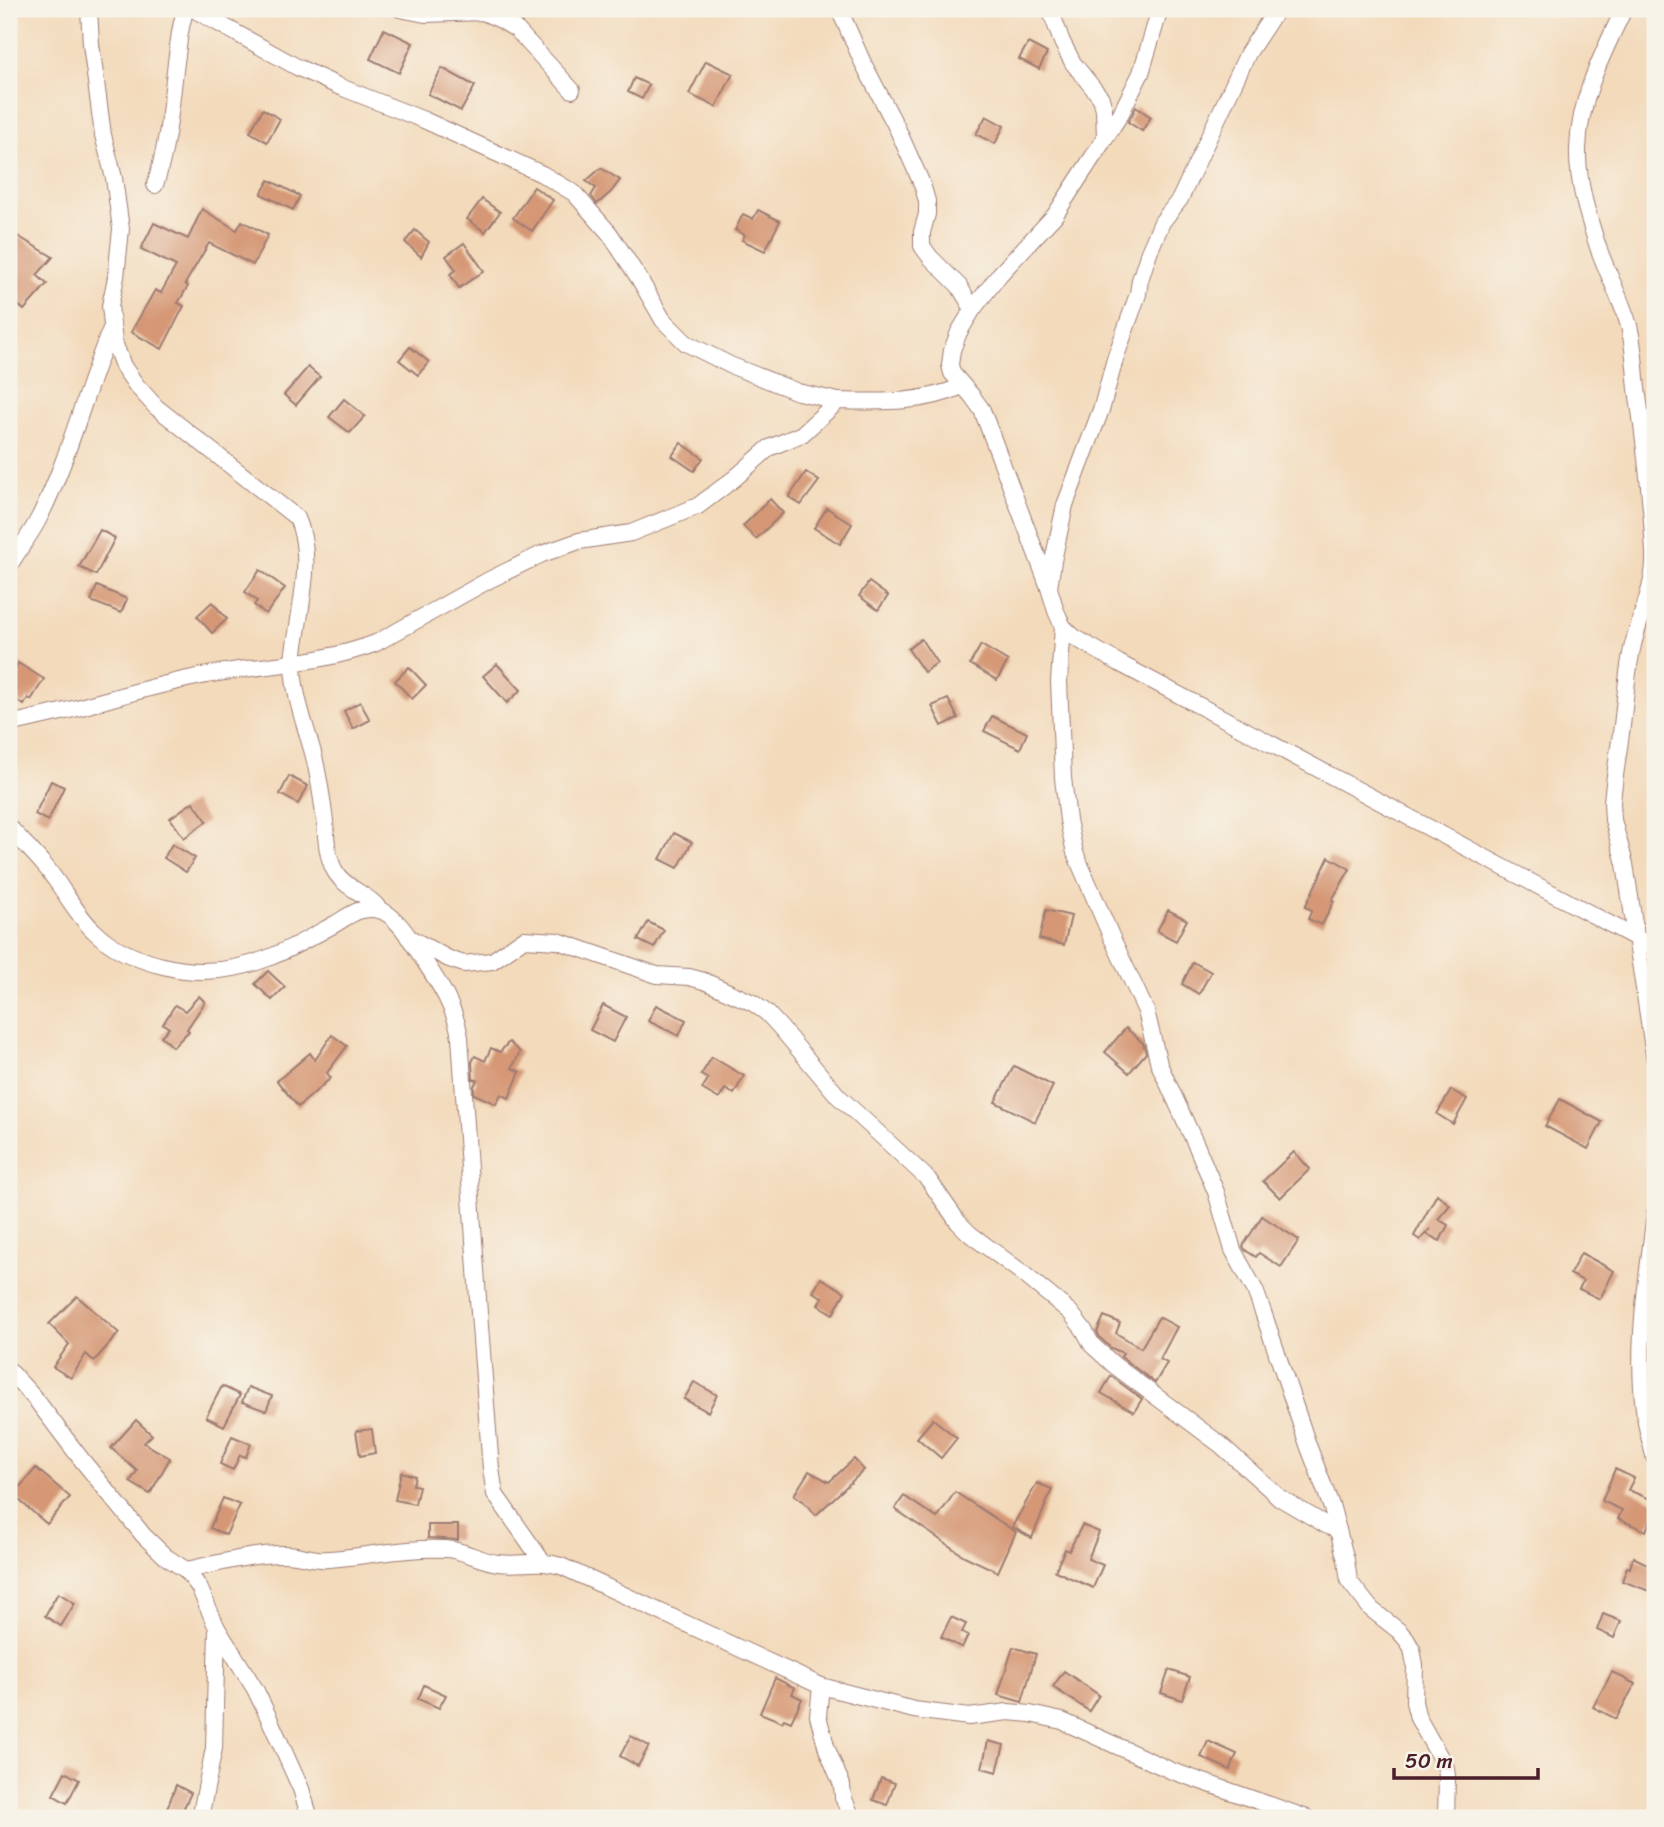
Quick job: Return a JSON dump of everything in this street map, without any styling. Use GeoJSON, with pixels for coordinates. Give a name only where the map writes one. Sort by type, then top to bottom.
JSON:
{"type":"FeatureCollection","features":[{"type":"Feature","properties":{"kind":"street"},"geometry":{"type":"LineString","coordinates":[[89,9],[103,135],[114,178],[121,229],[110,306],[114,342],[123,366],[156,408],[297,518],[304,541],[305,567],[293,663],[297,698],[318,777],[331,862],[341,880],[374,902],[380,910]]}},
{"type":"Feature","properties":{"kind":"street"},"geometry":{"type":"LineString","coordinates":[[155,185],[171,101],[180,28],[186,9]]}},
{"type":"Feature","properties":{"kind":"street"},"geometry":{"type":"LineString","coordinates":[[193,9],[297,67],[424,120],[553,180],[574,193],[610,234],[663,320],[686,343],[730,365],[798,393],[838,401],[894,402],[949,392],[962,386]]}},
{"type":"Feature","properties":{"kind":"street"},"geometry":{"type":"LineString","coordinates":[[400,9],[425,14],[483,12],[501,20],[517,30],[572,90]]}},
{"type":"Feature","properties":{"kind":"street"},"geometry":{"type":"LineString","coordinates":[[839,9],[922,184],[927,201],[922,246],[960,286],[972,309]]}},
{"type":"Feature","properties":{"kind":"street"},"geometry":{"type":"LineString","coordinates":[[1050,9],[1062,43],[1073,63],[1101,98],[1105,137]]}},
{"type":"Feature","properties":{"kind":"street"},"geometry":{"type":"LineString","coordinates":[[1160,9],[1132,95],[1055,215],[1000,274],[972,309],[959,332],[950,365],[952,373],[982,410],[989,425],[1063,627],[1059,681],[1063,778],[1075,853],[1146,1012],[1158,1064],[1216,1192],[1233,1251],[1255,1290],[1338,1530],[1349,1581],[1371,1609],[1399,1631],[1412,1649],[1415,1665],[1415,1709],[1446,1768],[1446,1818]]}},
{"type":"Feature","properties":{"kind":"street"},"geometry":{"type":"LineString","coordinates":[[1049,588],[1065,505],[1102,407],[1149,251],[1162,222],[1180,199],[1248,53],[1277,9]]}},
{"type":"Feature","properties":{"kind":"street"},"geometry":{"type":"LineString","coordinates":[[1624,9],[1587,95],[1578,149],[1585,204],[1629,327],[1643,428],[1655,555],[1650,594],[1628,670],[1612,802],[1625,864],[1655,1060]]}},
{"type":"Feature","properties":{"kind":"street"},"geometry":{"type":"LineString","coordinates":[[9,566],[40,517],[63,464],[86,393],[112,327]]}},
{"type":"Feature","properties":{"kind":"street"},"geometry":{"type":"LineString","coordinates":[[9,724],[75,709],[154,686],[211,674],[335,656],[376,643],[489,580],[542,554],[579,541],[631,533],[698,506],[769,448],[802,434],[838,401]]}},
{"type":"Feature","properties":{"kind":"street"},"geometry":{"type":"LineString","coordinates":[[1063,627],[1074,637],[1119,663],[1655,948]]}},
{"type":"Feature","properties":{"kind":"street"},"geometry":{"type":"LineString","coordinates":[[9,827],[46,867],[91,929],[109,944],[164,966],[209,972],[233,968],[268,958],[356,912],[369,908],[390,915],[408,937],[447,996],[460,1037],[479,1313],[495,1494],[542,1561]]}},
{"type":"Feature","properties":{"kind":"street"},"geometry":{"type":"LineString","coordinates":[[408,937],[464,964],[492,961],[524,939],[558,941],[657,975],[704,981],[753,1003],[779,1026],[838,1096],[928,1179],[958,1222],[1070,1312],[1084,1329],[1092,1345],[1114,1365],[1222,1445],[1280,1498],[1338,1530]]}},
{"type":"Feature","properties":{"kind":"street"},"geometry":{"type":"LineString","coordinates":[[1655,1213],[1643,1326],[1642,1379],[1646,1422],[1655,1459]]}},
{"type":"Feature","properties":{"kind":"street"},"geometry":{"type":"LineString","coordinates":[[9,1370],[37,1401],[144,1536],[166,1557],[186,1570],[199,1587],[217,1628],[255,1689],[268,1716],[301,1788],[310,1818]]}},
{"type":"Feature","properties":{"kind":"street"},"geometry":{"type":"LineString","coordinates":[[186,1570],[253,1557],[288,1554],[319,1560],[440,1549],[460,1551],[499,1563],[542,1561],[561,1566],[821,1685],[914,1710],[969,1717],[1008,1712],[1062,1721],[1172,1771],[1307,1818]]}},
{"type":"Feature","properties":{"kind":"street"},"geometry":{"type":"LineString","coordinates":[[200,1818],[214,1748],[217,1628]]}},
{"type":"Feature","properties":{"kind":"street"},"geometry":{"type":"LineString","coordinates":[[821,1685],[818,1716],[852,1818]]}},
{"type":"Feature","properties":{"kind":"building"},"geometry":{"type":"Polygon","coordinates":[[[384,29],[413,43],[399,73],[370,59],[384,29]]]}},
{"type":"Feature","properties":{"kind":"building"},"geometry":{"type":"Polygon","coordinates":[[[1028,43],[1047,53],[1039,69],[1019,59],[1028,43]]]}},
{"type":"Feature","properties":{"kind":"building"},"geometry":{"type":"Polygon","coordinates":[[[706,61],[733,74],[716,107],[689,94],[706,61]]]}},
{"type":"Feature","properties":{"kind":"building"},"geometry":{"type":"Polygon","coordinates":[[[442,68],[475,86],[461,111],[428,94],[442,68]]]}},
{"type":"Feature","properties":{"kind":"building"},"geometry":{"type":"Polygon","coordinates":[[[634,78],[649,85],[642,99],[628,92],[634,78]]]}},
{"type":"Feature","properties":{"kind":"building"},"geometry":{"type":"Polygon","coordinates":[[[1136,107],[1151,117],[1142,131],[1128,122],[1136,107]]]}},
{"type":"Feature","properties":{"kind":"building"},"geometry":{"type":"Polygon","coordinates":[[[263,109],[280,119],[267,142],[250,132],[263,109]]]}},
{"type":"Feature","properties":{"kind":"building"},"geometry":{"type":"Polygon","coordinates":[[[986,116],[1004,126],[995,144],[976,134],[986,116]]]}},
{"type":"Feature","properties":{"kind":"building"},"geometry":{"type":"Polygon","coordinates":[[[601,168],[620,180],[597,204],[591,196],[596,188],[586,181],[601,168]]]}},
{"type":"Feature","properties":{"kind":"building"},"geometry":{"type":"Polygon","coordinates":[[[269,180],[300,196],[293,210],[261,194],[269,180]]]}},
{"type":"Feature","properties":{"kind":"building"},"geometry":{"type":"Polygon","coordinates":[[[534,187],[553,200],[532,231],[513,218],[534,187]]]}},
{"type":"Feature","properties":{"kind":"building"},"geometry":{"type":"Polygon","coordinates":[[[482,199],[500,212],[485,232],[467,219],[482,199]]]}},
{"type":"Feature","properties":{"kind":"building"},"geometry":{"type":"Polygon","coordinates":[[[202,209],[237,230],[242,221],[268,235],[253,265],[209,243],[185,284],[188,286],[178,303],[184,306],[162,349],[131,332],[155,290],[161,293],[176,266],[141,249],[154,223],[188,239],[202,209]]]}},
{"type":"Feature","properties":{"kind":"building"},"geometry":{"type":"Polygon","coordinates":[[[758,210],[780,221],[765,251],[742,240],[745,235],[735,230],[743,214],[753,219],[758,210]]]}},
{"type":"Feature","properties":{"kind":"building"},"geometry":{"type":"Polygon","coordinates":[[[415,230],[429,242],[421,257],[405,242],[415,230]]]}},
{"type":"Feature","properties":{"kind":"building"},"geometry":{"type":"Polygon","coordinates":[[[9,231],[53,257],[37,275],[47,284],[24,310],[9,297],[9,231]]]}},
{"type":"Feature","properties":{"kind":"building"},"geometry":{"type":"Polygon","coordinates":[[[464,243],[484,271],[459,288],[450,274],[456,270],[446,256],[464,243]]]}},
{"type":"Feature","properties":{"kind":"building"},"geometry":{"type":"Polygon","coordinates":[[[410,347],[429,362],[418,375],[399,360],[410,347]]]}},
{"type":"Feature","properties":{"kind":"building"},"geometry":{"type":"Polygon","coordinates":[[[308,367],[320,377],[296,405],[284,395],[308,367]]]}},
{"type":"Feature","properties":{"kind":"building"},"geometry":{"type":"Polygon","coordinates":[[[344,399],[365,416],[350,433],[329,417],[344,399]]]}},
{"type":"Feature","properties":{"kind":"building"},"geometry":{"type":"Polygon","coordinates":[[[681,443],[703,458],[694,471],[672,456],[681,443]]]}},
{"type":"Feature","properties":{"kind":"building"},"geometry":{"type":"Polygon","coordinates":[[[806,472],[819,481],[801,505],[789,497],[806,472]]]}},
{"type":"Feature","properties":{"kind":"building"},"geometry":{"type":"Polygon","coordinates":[[[770,499],[783,513],[756,539],[743,526],[770,499]]]}},
{"type":"Feature","properties":{"kind":"building"},"geometry":{"type":"Polygon","coordinates":[[[827,508],[852,524],[840,544],[814,528],[827,508]]]}},
{"type":"Feature","properties":{"kind":"building"},"geometry":{"type":"Polygon","coordinates":[[[100,530],[115,538],[96,575],[79,567],[100,530]]]}},
{"type":"Feature","properties":{"kind":"building"},"geometry":{"type":"Polygon","coordinates":[[[260,570],[285,588],[266,614],[254,605],[257,601],[245,592],[260,570]]]}},
{"type":"Feature","properties":{"kind":"building"},"geometry":{"type":"Polygon","coordinates":[[[869,582],[888,596],[878,610],[859,596],[869,582]]]}},
{"type":"Feature","properties":{"kind":"building"},"geometry":{"type":"Polygon","coordinates":[[[97,586],[127,599],[121,613],[91,601],[97,586]]]}},
{"type":"Feature","properties":{"kind":"building"},"geometry":{"type":"Polygon","coordinates":[[[212,602],[227,619],[212,633],[197,616],[212,602]]]}},
{"type":"Feature","properties":{"kind":"building"},"geometry":{"type":"Polygon","coordinates":[[[921,639],[937,663],[924,672],[908,649],[921,639]]]}},
{"type":"Feature","properties":{"kind":"building"},"geometry":{"type":"Polygon","coordinates":[[[981,645],[1008,661],[997,680],[970,664],[981,645]]]}},
{"type":"Feature","properties":{"kind":"building"},"geometry":{"type":"Polygon","coordinates":[[[18,663],[44,679],[31,700],[28,698],[24,705],[9,696],[9,678],[18,663]]]}},
{"type":"Feature","properties":{"kind":"building"},"geometry":{"type":"Polygon","coordinates":[[[497,664],[521,690],[507,703],[483,676],[497,664]]]}},
{"type":"Feature","properties":{"kind":"building"},"geometry":{"type":"Polygon","coordinates":[[[409,667],[426,685],[412,699],[395,681],[409,667]]]}},
{"type":"Feature","properties":{"kind":"building"},"geometry":{"type":"Polygon","coordinates":[[[948,699],[958,718],[942,726],[932,706],[948,699]]]}},
{"type":"Feature","properties":{"kind":"building"},"geometry":{"type":"Polygon","coordinates":[[[360,702],[370,720],[353,729],[344,711],[360,702]]]}},
{"type":"Feature","properties":{"kind":"building"},"geometry":{"type":"Polygon","coordinates":[[[992,716],[1027,733],[1020,749],[984,731],[992,716]]]}},
{"type":"Feature","properties":{"kind":"building"},"geometry":{"type":"Polygon","coordinates":[[[289,776],[308,786],[298,804],[280,794],[289,776]]]}},
{"type":"Feature","properties":{"kind":"building"},"geometry":{"type":"Polygon","coordinates":[[[51,781],[64,787],[48,821],[35,814],[51,781]]]}},
{"type":"Feature","properties":{"kind":"building"},"geometry":{"type":"Polygon","coordinates":[[[193,802],[207,821],[184,838],[170,818],[193,802]]]}},
{"type":"Feature","properties":{"kind":"building"},"geometry":{"type":"Polygon","coordinates":[[[674,833],[692,842],[678,868],[660,859],[674,833]]]}},
{"type":"Feature","properties":{"kind":"building"},"geometry":{"type":"Polygon","coordinates":[[[172,844],[195,858],[186,872],[164,858],[172,844]]]}},
{"type":"Feature","properties":{"kind":"building"},"geometry":{"type":"Polygon","coordinates":[[[1329,857],[1350,869],[1332,900],[1334,901],[1322,925],[1308,919],[1312,910],[1305,907],[1329,857]]]}},
{"type":"Feature","properties":{"kind":"building"},"geometry":{"type":"Polygon","coordinates":[[[1046,910],[1071,916],[1064,945],[1039,939],[1046,910]]]}},
{"type":"Feature","properties":{"kind":"building"},"geometry":{"type":"Polygon","coordinates":[[[1168,910],[1187,920],[1176,941],[1157,931],[1168,910]]]}},
{"type":"Feature","properties":{"kind":"building"},"geometry":{"type":"Polygon","coordinates":[[[648,922],[664,930],[654,948],[638,940],[648,922]]]}},
{"type":"Feature","properties":{"kind":"building"},"geometry":{"type":"Polygon","coordinates":[[[1193,962],[1211,972],[1199,994],[1182,984],[1193,962]]]}},
{"type":"Feature","properties":{"kind":"building"},"geometry":{"type":"Polygon","coordinates":[[[268,971],[285,987],[272,1000],[255,984],[268,971]]]}},
{"type":"Feature","properties":{"kind":"building"},"geometry":{"type":"Polygon","coordinates":[[[199,996],[205,1002],[187,1029],[189,1031],[173,1047],[161,1036],[169,1028],[163,1024],[175,1005],[185,1011],[199,996]]]}},
{"type":"Feature","properties":{"kind":"building"},"geometry":{"type":"Polygon","coordinates":[[[603,1005],[626,1017],[613,1042],[590,1030],[603,1005]]]}},
{"type":"Feature","properties":{"kind":"building"},"geometry":{"type":"Polygon","coordinates":[[[656,1005],[686,1020],[679,1036],[648,1021],[656,1005]]]}},
{"type":"Feature","properties":{"kind":"building"},"geometry":{"type":"Polygon","coordinates":[[[1126,1028],[1143,1043],[1146,1053],[1129,1073],[1105,1052],[1126,1028]]]}},
{"type":"Feature","properties":{"kind":"building"},"geometry":{"type":"Polygon","coordinates":[[[332,1035],[347,1046],[327,1073],[331,1078],[298,1107],[277,1081],[310,1053],[315,1060],[332,1035]]]}},
{"type":"Feature","properties":{"kind":"building"},"geometry":{"type":"Polygon","coordinates":[[[509,1042],[520,1052],[512,1068],[520,1072],[509,1098],[501,1094],[496,1104],[474,1094],[477,1080],[473,1079],[472,1062],[475,1056],[485,1061],[491,1048],[500,1052],[509,1042]]]}},
{"type":"Feature","properties":{"kind":"building"},"geometry":{"type":"Polygon","coordinates":[[[712,1057],[744,1076],[734,1094],[725,1089],[719,1099],[702,1089],[708,1079],[701,1075],[712,1057]]]}},
{"type":"Feature","properties":{"kind":"building"},"geometry":{"type":"Polygon","coordinates":[[[1014,1066],[1053,1086],[1035,1122],[995,1102],[1014,1066]]]}},
{"type":"Feature","properties":{"kind":"building"},"geometry":{"type":"Polygon","coordinates":[[[1451,1090],[1467,1099],[1453,1124],[1437,1114],[1451,1090]]]}},
{"type":"Feature","properties":{"kind":"building"},"geometry":{"type":"Polygon","coordinates":[[[1560,1099],[1602,1122],[1588,1149],[1545,1126],[1560,1099]]]}},
{"type":"Feature","properties":{"kind":"building"},"geometry":{"type":"Polygon","coordinates":[[[1294,1152],[1310,1169],[1280,1198],[1263,1181],[1294,1152]]]}},
{"type":"Feature","properties":{"kind":"building"},"geometry":{"type":"Polygon","coordinates":[[[1437,1194],[1450,1205],[1438,1219],[1448,1225],[1440,1241],[1426,1234],[1430,1229],[1420,1240],[1414,1236],[1437,1194]]]}},
{"type":"Feature","properties":{"kind":"building"},"geometry":{"type":"Polygon","coordinates":[[[1262,1216],[1299,1240],[1281,1267],[1259,1253],[1256,1257],[1243,1246],[1262,1216]]]}},
{"type":"Feature","properties":{"kind":"building"},"geometry":{"type":"Polygon","coordinates":[[[1581,1253],[1614,1271],[1600,1299],[1579,1289],[1583,1281],[1570,1274],[1581,1253]]]}},
{"type":"Feature","properties":{"kind":"building"},"geometry":{"type":"Polygon","coordinates":[[[821,1278],[845,1292],[833,1314],[818,1305],[822,1297],[813,1292],[821,1278]]]}},
{"type":"Feature","properties":{"kind":"building"},"geometry":{"type":"Polygon","coordinates":[[[77,1296],[119,1333],[94,1361],[86,1354],[71,1378],[53,1367],[69,1344],[49,1324],[77,1296]]]}},
{"type":"Feature","properties":{"kind":"building"},"geometry":{"type":"Polygon","coordinates":[[[1104,1316],[1120,1323],[1116,1333],[1141,1348],[1159,1317],[1177,1327],[1160,1359],[1167,1363],[1155,1383],[1121,1357],[1123,1353],[1111,1348],[1100,1338],[1097,1332],[1104,1316]]]}},
{"type":"Feature","properties":{"kind":"building"},"geometry":{"type":"Polygon","coordinates":[[[1111,1376],[1142,1399],[1134,1412],[1101,1393],[1111,1376]]]}},
{"type":"Feature","properties":{"kind":"building"},"geometry":{"type":"Polygon","coordinates":[[[694,1382],[717,1395],[708,1412],[684,1399],[694,1382]]]}},
{"type":"Feature","properties":{"kind":"building"},"geometry":{"type":"Polygon","coordinates":[[[222,1386],[240,1395],[224,1426],[206,1417],[222,1386]]]}},
{"type":"Feature","properties":{"kind":"building"},"geometry":{"type":"Polygon","coordinates":[[[248,1387],[272,1396],[266,1411],[242,1402],[248,1387]]]}},
{"type":"Feature","properties":{"kind":"building"},"geometry":{"type":"Polygon","coordinates":[[[933,1419],[957,1438],[941,1458],[917,1438],[933,1419]]]}},
{"type":"Feature","properties":{"kind":"building"},"geometry":{"type":"Polygon","coordinates":[[[136,1420],[152,1435],[144,1443],[170,1458],[150,1494],[130,1482],[137,1471],[111,1448],[136,1420]]]}},
{"type":"Feature","properties":{"kind":"building"},"geometry":{"type":"Polygon","coordinates":[[[372,1429],[375,1453],[360,1456],[356,1431],[372,1429]]]}},
{"type":"Feature","properties":{"kind":"building"},"geometry":{"type":"Polygon","coordinates":[[[232,1436],[251,1444],[246,1457],[240,1455],[233,1470],[220,1464],[232,1436]]]}},
{"type":"Feature","properties":{"kind":"building"},"geometry":{"type":"Polygon","coordinates":[[[854,1459],[864,1470],[816,1515],[794,1495],[809,1471],[829,1482],[854,1459]]]}},
{"type":"Feature","properties":{"kind":"building"},"geometry":{"type":"Polygon","coordinates":[[[36,1468],[70,1497],[47,1524],[13,1495],[36,1468]]]}},
{"type":"Feature","properties":{"kind":"building"},"geometry":{"type":"Polygon","coordinates":[[[1615,1469],[1634,1478],[1628,1490],[1655,1501],[1655,1519],[1652,1518],[1646,1531],[1618,1519],[1622,1510],[1602,1501],[1615,1469]]]}},
{"type":"Feature","properties":{"kind":"building"},"geometry":{"type":"Polygon","coordinates":[[[401,1472],[415,1476],[413,1485],[419,1486],[415,1504],[395,1500],[401,1472]]]}},
{"type":"Feature","properties":{"kind":"building"},"geometry":{"type":"Polygon","coordinates":[[[1037,1483],[1052,1489],[1032,1538],[1012,1527],[1037,1483]]]}},
{"type":"Feature","properties":{"kind":"building"},"geometry":{"type":"Polygon","coordinates":[[[955,1492],[1016,1532],[998,1572],[964,1556],[895,1509],[904,1496],[937,1518],[955,1492]]]}},
{"type":"Feature","properties":{"kind":"building"},"geometry":{"type":"Polygon","coordinates":[[[223,1498],[240,1505],[226,1535],[210,1528],[223,1498]]]}},
{"type":"Feature","properties":{"kind":"building"},"geometry":{"type":"Polygon","coordinates":[[[428,1525],[458,1525],[458,1540],[428,1538],[428,1525]]]}},
{"type":"Feature","properties":{"kind":"building"},"geometry":{"type":"Polygon","coordinates":[[[1082,1525],[1099,1532],[1088,1559],[1103,1565],[1093,1588],[1055,1571],[1065,1549],[1069,1551],[1082,1525]]]}},
{"type":"Feature","properties":{"kind":"building"},"geometry":{"type":"Polygon","coordinates":[[[1633,1557],[1655,1568],[1655,1593],[1622,1581],[1633,1557]]]}},
{"type":"Feature","properties":{"kind":"building"},"geometry":{"type":"Polygon","coordinates":[[[58,1593],[75,1603],[61,1626],[45,1616],[58,1593]]]}},
{"type":"Feature","properties":{"kind":"building"},"geometry":{"type":"Polygon","coordinates":[[[1603,1614],[1621,1621],[1614,1638],[1597,1630],[1603,1614]]]}},
{"type":"Feature","properties":{"kind":"building"},"geometry":{"type":"Polygon","coordinates":[[[951,1617],[966,1624],[962,1632],[968,1635],[962,1648],[941,1637],[951,1617]]]}},
{"type":"Feature","properties":{"kind":"building"},"geometry":{"type":"Polygon","coordinates":[[[1013,1647],[1036,1654],[1022,1702],[998,1695],[1013,1647]]]}},
{"type":"Feature","properties":{"kind":"building"},"geometry":{"type":"Polygon","coordinates":[[[1169,1670],[1190,1677],[1182,1700],[1161,1693],[1169,1670]]]}},
{"type":"Feature","properties":{"kind":"building"},"geometry":{"type":"Polygon","coordinates":[[[1064,1671],[1099,1695],[1089,1711],[1053,1687],[1064,1671]]]}},
{"type":"Feature","properties":{"kind":"building"},"geometry":{"type":"Polygon","coordinates":[[[1612,1672],[1635,1684],[1616,1719],[1593,1707],[1612,1672]]]}},
{"type":"Feature","properties":{"kind":"building"},"geometry":{"type":"Polygon","coordinates":[[[775,1678],[795,1688],[792,1694],[802,1699],[791,1722],[784,1719],[782,1722],[760,1713],[775,1678]]]}},
{"type":"Feature","properties":{"kind":"building"},"geometry":{"type":"Polygon","coordinates":[[[424,1685],[446,1695],[439,1708],[418,1699],[424,1685]]]}},
{"type":"Feature","properties":{"kind":"building"},"geometry":{"type":"Polygon","coordinates":[[[631,1736],[649,1746],[638,1766],[620,1756],[631,1736]]]}},
{"type":"Feature","properties":{"kind":"building"},"geometry":{"type":"Polygon","coordinates":[[[988,1741],[1004,1745],[997,1772],[982,1768],[988,1741]]]}},
{"type":"Feature","properties":{"kind":"building"},"geometry":{"type":"Polygon","coordinates":[[[1208,1741],[1237,1754],[1230,1770],[1201,1757],[1208,1741]]]}},
{"type":"Feature","properties":{"kind":"building"},"geometry":{"type":"Polygon","coordinates":[[[65,1772],[79,1780],[67,1803],[53,1795],[65,1772]]]}},
{"type":"Feature","properties":{"kind":"building"},"geometry":{"type":"Polygon","coordinates":[[[881,1778],[895,1783],[887,1805],[873,1800],[881,1778]]]}},
{"type":"Feature","properties":{"kind":"building"},"geometry":{"type":"Polygon","coordinates":[[[176,1785],[191,1793],[181,1814],[167,1809],[176,1785]]]}}]}
